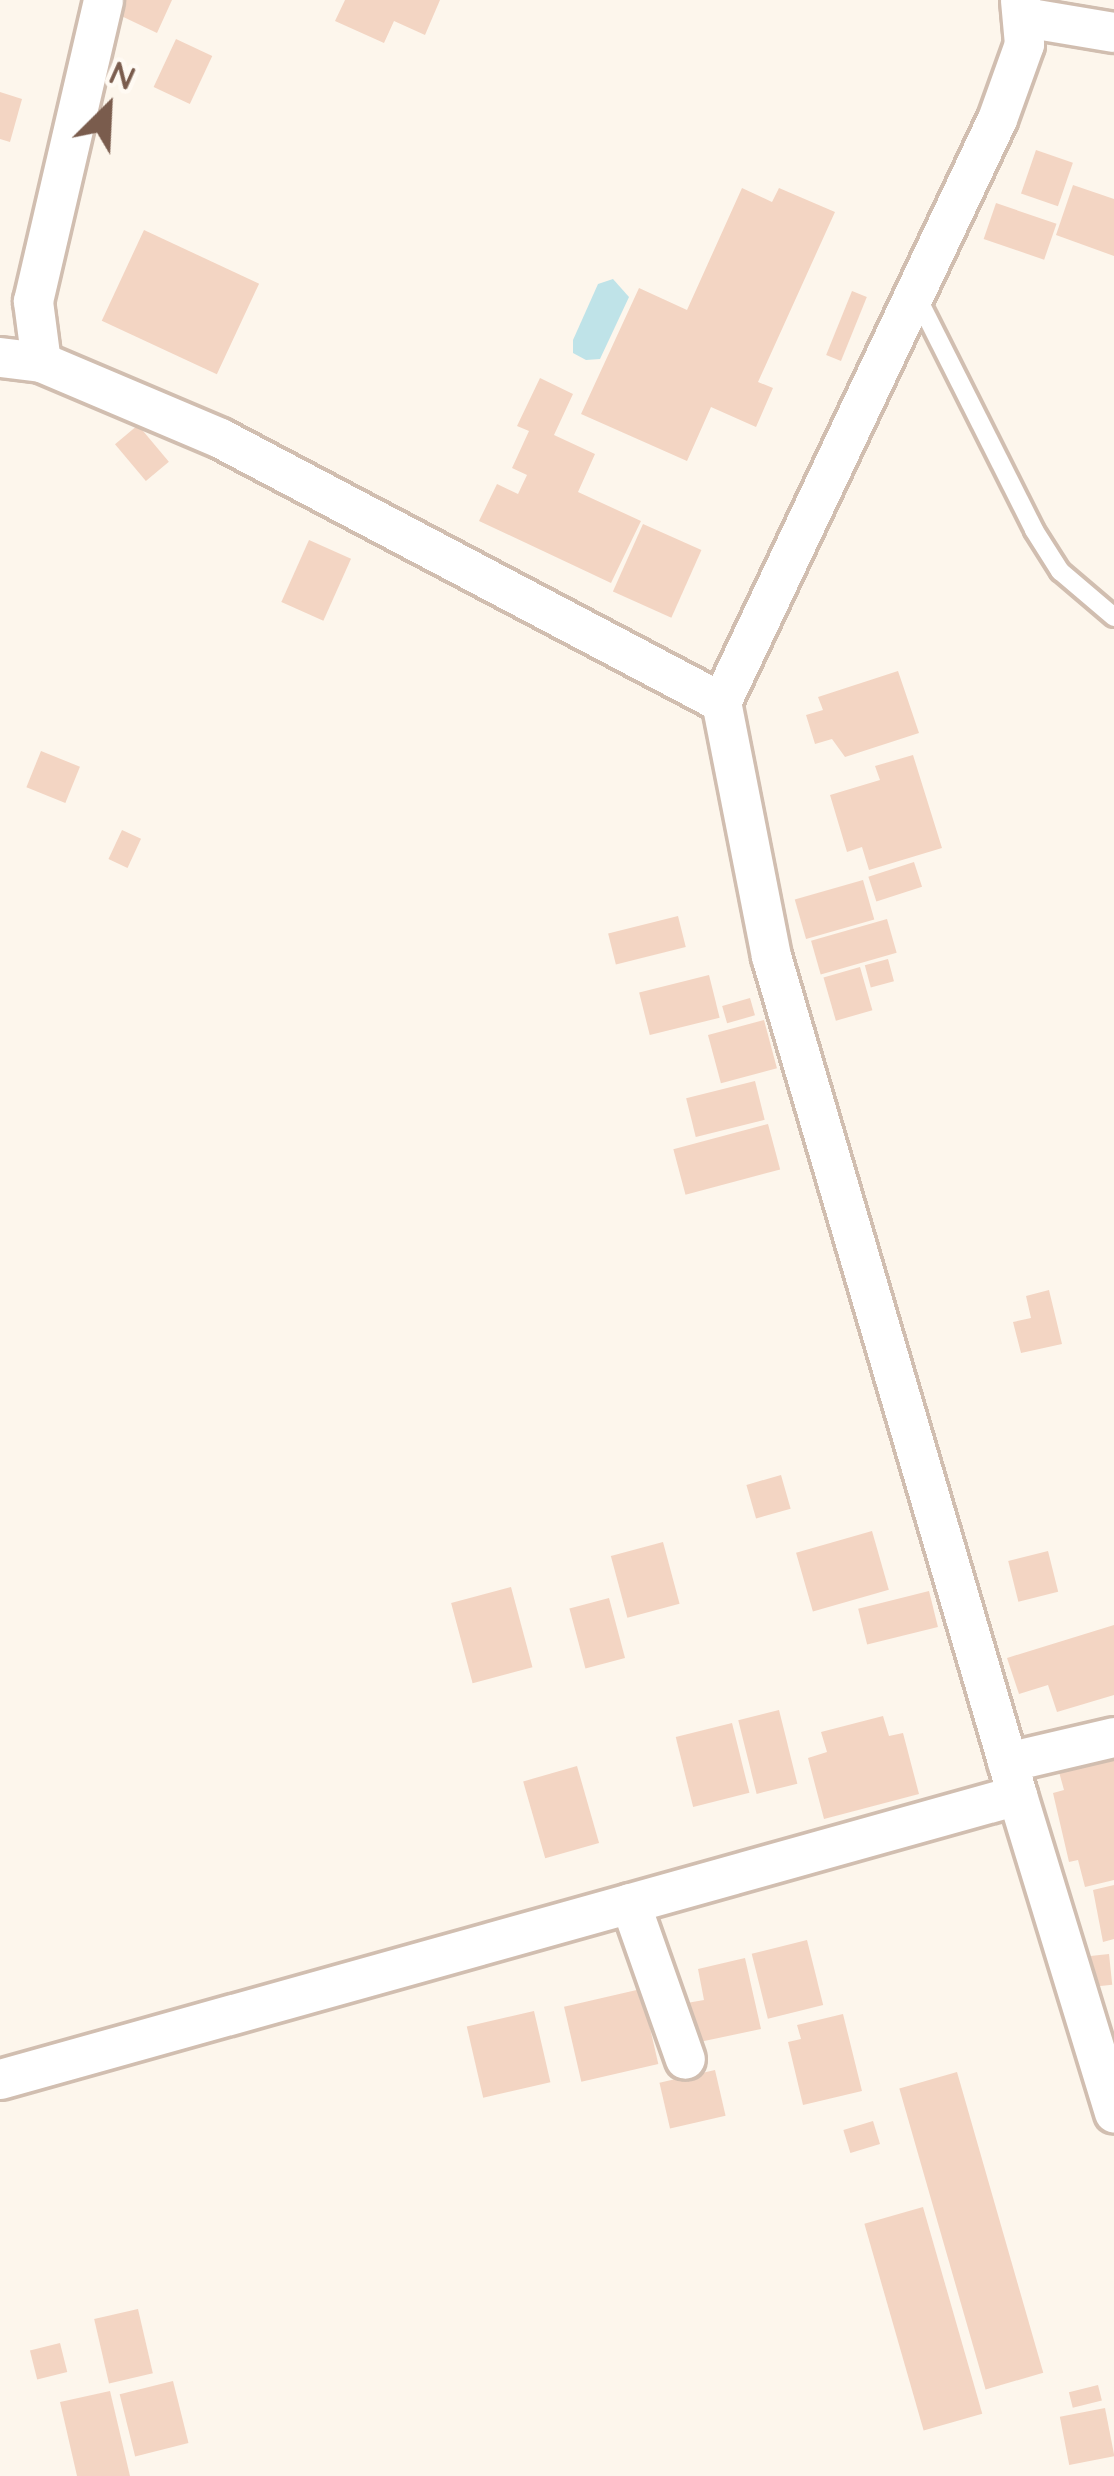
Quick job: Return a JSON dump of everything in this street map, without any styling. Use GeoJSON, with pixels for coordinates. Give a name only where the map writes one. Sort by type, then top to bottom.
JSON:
{"type":"FeatureCollection","features":[{"type":"Feature","properties":{"kind":"street"},"geometry":{"type":"LineString","coordinates":[[41,362],[34,301],[103,0]]}},
{"type":"Feature","properties":{"kind":"street"},"geometry":{"type":"LineString","coordinates":[[1114,32],[1022,8],[1012,83],[721,702],[771,956],[1114,2113]]}},
{"type":"Feature","properties":{"kind":"street"},"geometry":{"type":"LineString","coordinates":[[0,357],[41,362],[220,438],[721,702]]}},
{"type":"Feature","properties":{"kind":"street"},"geometry":{"type":"LineString","coordinates":[[0,2079],[630,1903],[1012,1778],[1114,1737]]}},
{"type":"Feature","properties":{"kind":"street"},"geometry":{"type":"LineString","coordinates":[[630,1903],[685,2059]]}},
{"type":"Feature","properties":{"kind":"lane"},"geometry":{"type":"LineString","coordinates":[[913,289],[1034,530],[1060,571],[1114,617]]}},
{"type":"Feature","properties":{"kind":"water"},"geometry":{"type":"Polygon","coordinates":[[[613,279],[629,297],[600,359],[586,360],[573,353],[573,340],[598,284],[613,279]]]}},
{"type":"Feature","properties":{"kind":"building"},"geometry":{"type":"Polygon","coordinates":[[[121,0],[172,0],[157,33],[115,13],[121,0]]]}},
{"type":"Feature","properties":{"kind":"building"},"geometry":{"type":"Polygon","coordinates":[[[345,0],[440,0],[425,35],[394,21],[384,43],[335,21],[345,0]]]}},
{"type":"Feature","properties":{"kind":"building"},"geometry":{"type":"Polygon","coordinates":[[[176,39],[212,56],[190,104],[154,87],[176,39]]]}},
{"type":"Feature","properties":{"kind":"building"},"geometry":{"type":"Polygon","coordinates":[[[0,92],[22,99],[10,142],[0,139],[0,92]]]}},
{"type":"Feature","properties":{"kind":"building"},"geometry":{"type":"Polygon","coordinates":[[[1036,150],[1073,163],[1058,206],[1021,193],[1036,150]]]}},
{"type":"Feature","properties":{"kind":"building"},"geometry":{"type":"Polygon","coordinates":[[[1073,185],[1114,199],[1114,256],[1056,235],[1073,185]]]}},
{"type":"Feature","properties":{"kind":"building"},"geometry":{"type":"Polygon","coordinates":[[[742,188],[772,202],[779,188],[835,212],[758,382],[773,388],[756,427],[711,407],[687,461],[581,414],[639,288],[687,310],[742,188]]]}},
{"type":"Feature","properties":{"kind":"building"},"geometry":{"type":"Polygon","coordinates":[[[996,203],[1057,224],[1044,260],[984,239],[996,203]]]}},
{"type":"Feature","properties":{"kind":"building"},"geometry":{"type":"Polygon","coordinates":[[[144,230],[259,284],[217,374],[102,321],[144,230]]]}},
{"type":"Feature","properties":{"kind":"building"},"geometry":{"type":"Polygon","coordinates":[[[852,291],[867,297],[841,361],[826,355],[852,291]]]}},
{"type":"Feature","properties":{"kind":"building"},"geometry":{"type":"Polygon","coordinates":[[[540,378],[573,394],[554,435],[595,454],[578,492],[641,521],[611,583],[479,521],[497,484],[518,494],[527,475],[512,468],[529,431],[517,426],[540,378]]]}},
{"type":"Feature","properties":{"kind":"building"},"geometry":{"type":"Polygon","coordinates":[[[138,425],[169,462],[146,481],[115,444],[138,425]]]}},
{"type":"Feature","properties":{"kind":"building"},"geometry":{"type":"Polygon","coordinates":[[[643,524],[701,550],[671,618],[613,592],[643,524]]]}},
{"type":"Feature","properties":{"kind":"building"},"geometry":{"type":"Polygon","coordinates":[[[309,540],[351,559],[323,621],[281,602],[309,540]]]}},
{"type":"Feature","properties":{"kind":"building"},"geometry":{"type":"Polygon","coordinates":[[[898,671],[919,733],[845,757],[832,739],[815,744],[806,715],[823,710],[818,697],[898,671]]]}},
{"type":"Feature","properties":{"kind":"building"},"geometry":{"type":"Polygon","coordinates":[[[41,751],[80,767],[65,803],[26,787],[41,751]]]}},
{"type":"Feature","properties":{"kind":"building"},"geometry":{"type":"Polygon","coordinates":[[[913,755],[942,848],[869,870],[862,847],[847,852],[830,795],[880,780],[875,766],[913,755]]]}},
{"type":"Feature","properties":{"kind":"building"},"geometry":{"type":"Polygon","coordinates":[[[122,830],[141,839],[128,868],[108,859],[122,830]]]}},
{"type":"Feature","properties":{"kind":"building"},"geometry":{"type":"Polygon","coordinates":[[[914,862],[922,887],[876,902],[868,877],[914,862]]]}},
{"type":"Feature","properties":{"kind":"building"},"geometry":{"type":"Polygon","coordinates":[[[863,880],[874,919],[806,939],[795,900],[863,880]]]}},
{"type":"Feature","properties":{"kind":"building"},"geometry":{"type":"Polygon","coordinates":[[[678,916],[686,947],[616,964],[608,933],[678,916]]]}},
{"type":"Feature","properties":{"kind":"building"},"geometry":{"type":"Polygon","coordinates":[[[887,919],[897,953],[821,974],[811,941],[887,919]]]}},
{"type":"Feature","properties":{"kind":"building"},"geometry":{"type":"Polygon","coordinates":[[[888,959],[894,981],[871,987],[865,965],[888,959]]]}},
{"type":"Feature","properties":{"kind":"building"},"geometry":{"type":"Polygon","coordinates":[[[860,967],[872,1010],[836,1021],[823,977],[860,967]]]}},
{"type":"Feature","properties":{"kind":"building"},"geometry":{"type":"Polygon","coordinates":[[[709,975],[720,1018],[650,1035],[639,992],[709,975]]]}},
{"type":"Feature","properties":{"kind":"building"},"geometry":{"type":"Polygon","coordinates":[[[750,998],[755,1015],[727,1023],[722,1006],[750,998]]]}},
{"type":"Feature","properties":{"kind":"building"},"geometry":{"type":"Polygon","coordinates":[[[764,1020],[777,1068],[721,1083],[708,1035],[764,1020]]]}},
{"type":"Feature","properties":{"kind":"building"},"geometry":{"type":"Polygon","coordinates":[[[755,1081],[765,1120],[696,1137],[686,1098],[755,1081]]]}},
{"type":"Feature","properties":{"kind":"building"},"geometry":{"type":"Polygon","coordinates":[[[768,1124],[780,1169],[686,1195],[673,1149],[768,1124]]]}},
{"type":"Feature","properties":{"kind":"building"},"geometry":{"type":"Polygon","coordinates":[[[1049,1290],[1062,1344],[1021,1353],[1013,1322],[1031,1318],[1026,1296],[1049,1290]]]}},
{"type":"Feature","properties":{"kind":"building"},"geometry":{"type":"Polygon","coordinates":[[[781,1475],[791,1509],[756,1519],[746,1485],[781,1475]]]}},
{"type":"Feature","properties":{"kind":"building"},"geometry":{"type":"Polygon","coordinates":[[[872,1531],[889,1590],[813,1611],[796,1553],[872,1531]]]}},
{"type":"Feature","properties":{"kind":"building"},"geometry":{"type":"Polygon","coordinates":[[[663,1542],[680,1604],[627,1618],[611,1556],[663,1542]]]}},
{"type":"Feature","properties":{"kind":"building"},"geometry":{"type":"Polygon","coordinates":[[[1048,1551],[1058,1592],[1018,1602],[1008,1561],[1048,1551]]]}},
{"type":"Feature","properties":{"kind":"building"},"geometry":{"type":"Polygon","coordinates":[[[511,1587],[532,1667],[473,1683],[451,1603],[511,1587]]]}},
{"type":"Feature","properties":{"kind":"building"},"geometry":{"type":"Polygon","coordinates":[[[929,1591],[938,1627],[867,1645],[858,1609],[929,1591]]]}},
{"type":"Feature","properties":{"kind":"building"},"geometry":{"type":"Polygon","coordinates":[[[609,1598],[625,1658],[585,1668],[569,1609],[609,1598]]]}},
{"type":"Feature","properties":{"kind":"building"},"geometry":{"type":"Polygon","coordinates":[[[1114,1625],[1114,1695],[1057,1712],[1048,1685],[1019,1694],[1007,1658],[1114,1625]]]}},
{"type":"Feature","properties":{"kind":"building"},"geometry":{"type":"Polygon","coordinates":[[[779,1710],[797,1784],[757,1794],[738,1720],[779,1710]]]}},
{"type":"Feature","properties":{"kind":"building"},"geometry":{"type":"Polygon","coordinates":[[[883,1716],[889,1736],[903,1733],[919,1794],[824,1819],[808,1758],[827,1752],[821,1732],[883,1716]]]}},
{"type":"Feature","properties":{"kind":"building"},"geometry":{"type":"Polygon","coordinates":[[[732,1723],[749,1793],[693,1807],[676,1737],[732,1723]]]}},
{"type":"Feature","properties":{"kind":"building"},"geometry":{"type":"Polygon","coordinates":[[[1114,1758],[1114,1880],[1085,1887],[1078,1860],[1069,1862],[1053,1793],[1064,1790],[1059,1772],[1114,1758]]]}},
{"type":"Feature","properties":{"kind":"building"},"geometry":{"type":"Polygon","coordinates":[[[577,1766],[599,1843],[545,1858],[523,1781],[577,1766]]]}},
{"type":"Feature","properties":{"kind":"building"},"geometry":{"type":"Polygon","coordinates":[[[1114,1885],[1114,1939],[1103,1942],[1093,1890],[1114,1885]]]}},
{"type":"Feature","properties":{"kind":"building"},"geometry":{"type":"Polygon","coordinates":[[[807,1940],[823,2005],[768,2019],[752,1954],[807,1940]]]}},
{"type":"Feature","properties":{"kind":"building"},"geometry":{"type":"Polygon","coordinates":[[[1109,1954],[1112,1985],[1091,1987],[1088,1956],[1109,1954]]]}},
{"type":"Feature","properties":{"kind":"building"},"geometry":{"type":"Polygon","coordinates":[[[745,1958],[761,2029],[690,2044],[681,2004],[704,2000],[698,1969],[745,1958]]]}},
{"type":"Feature","properties":{"kind":"building"},"geometry":{"type":"Polygon","coordinates":[[[641,1989],[658,2064],[581,2082],[564,2007],[641,1989]]]}},
{"type":"Feature","properties":{"kind":"building"},"geometry":{"type":"Polygon","coordinates":[[[534,2011],[550,2082],[483,2098],[467,2027],[534,2011]]]}},
{"type":"Feature","properties":{"kind":"building"},"geometry":{"type":"Polygon","coordinates":[[[843,2014],[862,2091],[803,2105],[788,2042],[801,2039],[797,2025],[843,2014]]]}},
{"type":"Feature","properties":{"kind":"building"},"geometry":{"type":"Polygon","coordinates":[[[715,2070],[726,2116],[670,2129],[659,2083],[715,2070]]]}},
{"type":"Feature","properties":{"kind":"building"},"geometry":{"type":"Polygon","coordinates":[[[957,2072],[1043,2373],[986,2389],[899,2089],[957,2072]]]}},
{"type":"Feature","properties":{"kind":"building"},"geometry":{"type":"Polygon","coordinates":[[[873,2121],[880,2144],[850,2153],[843,2130],[873,2121]]]}},
{"type":"Feature","properties":{"kind":"building"},"geometry":{"type":"Polygon","coordinates":[[[923,2207],[982,2414],[924,2430],[864,2224],[923,2207]]]}},
{"type":"Feature","properties":{"kind":"building"},"geometry":{"type":"Polygon","coordinates":[[[138,2309],[153,2373],[109,2383],[94,2319],[138,2309]]]}},
{"type":"Feature","properties":{"kind":"building"},"geometry":{"type":"Polygon","coordinates":[[[60,2343],[67,2372],[37,2380],[30,2350],[60,2343]]]}},
{"type":"Feature","properties":{"kind":"building"},"geometry":{"type":"Polygon","coordinates":[[[173,2381],[188,2443],[135,2456],[120,2394],[173,2381]]]}},
{"type":"Feature","properties":{"kind":"building"},"geometry":{"type":"Polygon","coordinates":[[[1098,2385],[1102,2401],[1073,2408],[1069,2392],[1098,2385]]]}},
{"type":"Feature","properties":{"kind":"building"},"geometry":{"type":"Polygon","coordinates":[[[110,2391],[130,2476],[77,2476],[60,2402],[110,2391]]]}},
{"type":"Feature","properties":{"kind":"building"},"geometry":{"type":"Polygon","coordinates":[[[1105,2408],[1114,2456],[1069,2465],[1060,2417],[1105,2408]]]}}]}
